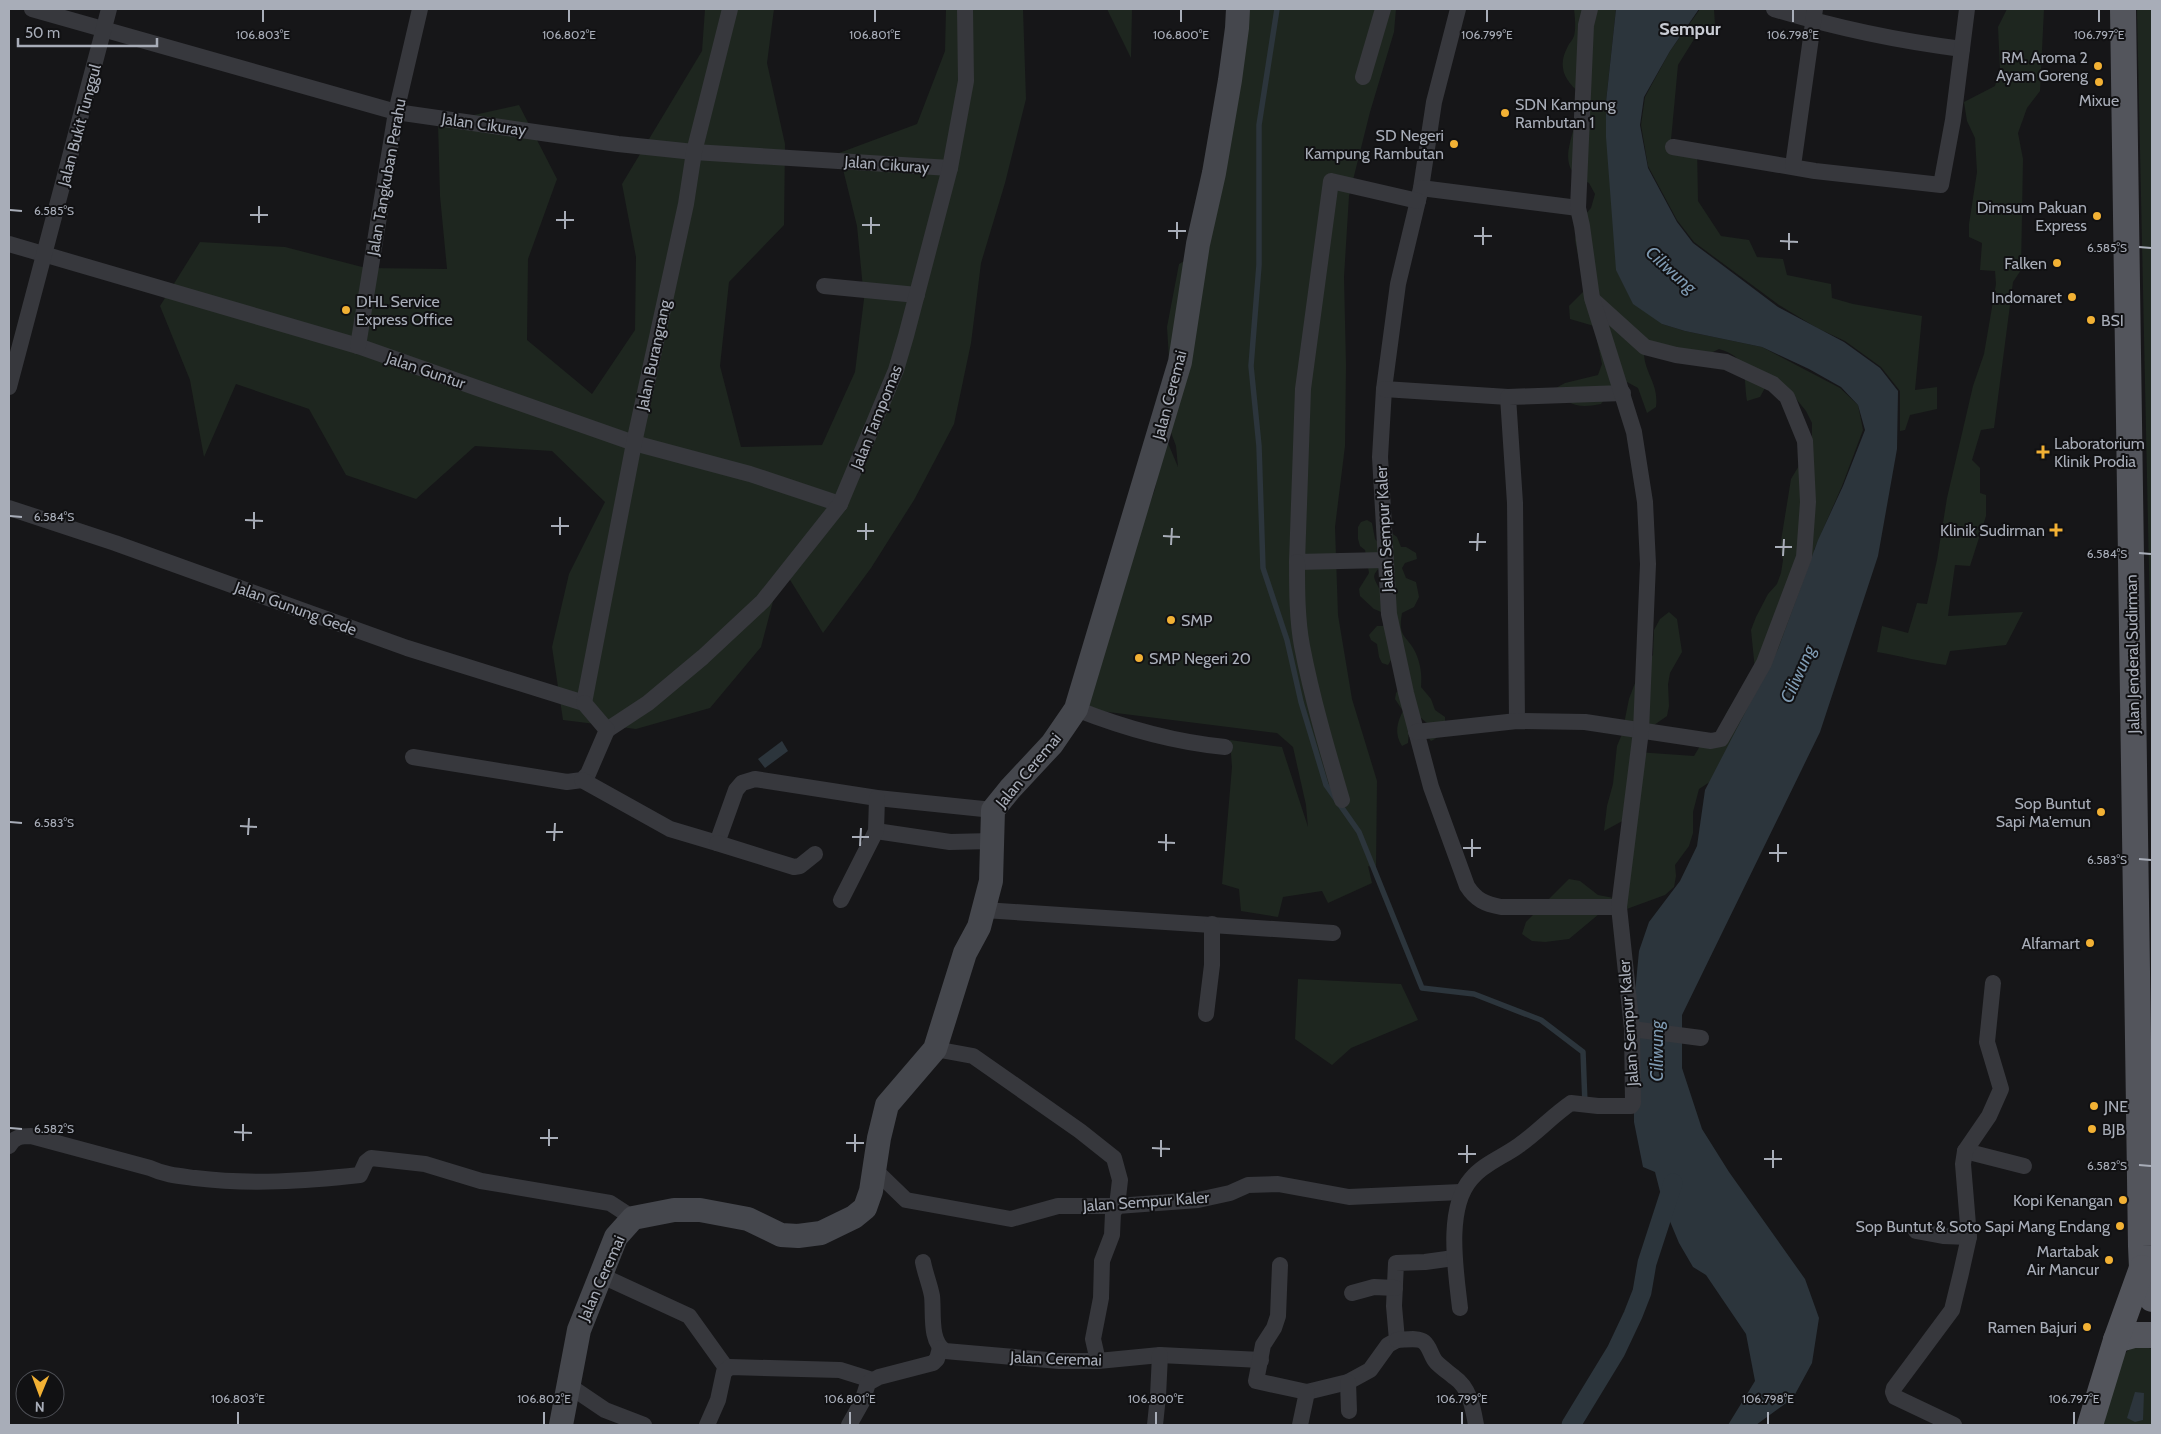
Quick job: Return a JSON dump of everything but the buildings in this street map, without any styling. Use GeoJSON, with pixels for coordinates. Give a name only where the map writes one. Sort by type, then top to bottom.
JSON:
{"type":"FeatureCollection","features":[{"type":"Feature","properties":{"kind":"main road","name":"Jalan Jenderal Sudirman"},"geometry":{"type":"LineString","coordinates":[[2123,9],[2142,1268]]}},
{"type":"Feature","properties":{"kind":"main road"},"geometry":{"type":"LineString","coordinates":[[2142,1268],[2152,1298]]}},
{"type":"Feature","properties":{"kind":"main road"},"geometry":{"type":"LineString","coordinates":[[2090,1425],[2116,1340],[2142,1268]]}},
{"type":"Feature","properties":{"kind":"main road"},"geometry":{"type":"LineString","coordinates":[[2116,1340],[2134,1335],[2152,1335]]}},
{"type":"Feature","properties":{"kind":"street","name":"Jalan Cikuray"},"geometry":{"type":"LineString","coordinates":[[32,9],[396,112],[618,144],[694,152],[950,168]]}},
{"type":"Feature","properties":{"kind":"street","name":"Jalan Bukit Tunggul"},"geometry":{"type":"LineString","coordinates":[[9,386],[109,9]]}},
{"type":"Feature","properties":{"kind":"street","name":"Jalan Tangkuban Perahu"},"geometry":{"type":"LineString","coordinates":[[358,346],[396,112],[420,9]]}},
{"type":"Feature","properties":{"kind":"street","name":"Jalan Burangrang"},"geometry":{"type":"LineString","coordinates":[[584,703],[634,443],[686,204],[694,152],[730,9]]}},
{"type":"Feature","properties":{"kind":"street","name":"Jalan Tampomas"},"geometry":{"type":"LineString","coordinates":[[607,730],[648,703],[696,663],[763,601],[840,504],[896,370],[950,168],[966,81],[965,9]]}},
{"type":"Feature","properties":{"kind":"street","name":"Jalan Ceremai"},"geometry":{"type":"LineString","coordinates":[[561,1425],[578,1330],[616,1238],[633,1218],[674,1210],[700,1210],[748,1219],[781,1235],[798,1236],[821,1233],[854,1216],[865,1208],[875,1170],[879,1138],[887,1105],[935,1049],[965,953],[979,927],[991,881],[993,810],[1052,744],[1076,709],[1180,362],[1198,244],[1214,173],[1228,89],[1238,9]]}},
{"type":"Feature","properties":{"kind":"street"},"geometry":{"type":"LineString","coordinates":[[1363,77],[1383,9]]}},
{"type":"Feature","properties":{"kind":"street","name":"Jalan Sempur Kaler"},"geometry":{"type":"LineString","coordinates":[[1458,9],[1434,102],[1420,194],[1398,284],[1384,390],[1380,457],[1389,614],[1416,732],[1431,786],[1467,886],[1473,896],[1486,904],[1500,907],[1619,907]]}},
{"type":"Feature","properties":{"kind":"street","name":"Jalan Sempur Kaler"},"geometry":{"type":"LineString","coordinates":[[875,1170],[906,1200],[1011,1219],[1058,1206],[1117,1206],[1198,1200],[1230,1193],[1248,1185],[1278,1184],[1349,1197],[1461,1192],[1479,1170],[1519,1146],[1554,1115],[1571,1103],[1576,1102],[1598,1106],[1633,1105],[1632,1029],[1619,907],[1641,731],[1648,564],[1645,502],[1634,432],[1592,298],[1578,208],[1586,26],[1590,9]]}},
{"type":"Feature","properties":{"kind":"street"},"geometry":{"type":"LineString","coordinates":[[1774,9],[1814,15],[1912,43],[1962,49]]}},
{"type":"Feature","properties":{"kind":"street"},"geometry":{"type":"LineString","coordinates":[[1673,147],[1816,171],[1941,185],[1953,120],[1967,9]]}},
{"type":"Feature","properties":{"kind":"street"},"geometry":{"type":"LineString","coordinates":[[1793,166],[1814,15]]}},
{"type":"Feature","properties":{"kind":"street"},"geometry":{"type":"LineString","coordinates":[[1342,800],[1319,721],[1302,645],[1297,603],[1303,389],[1331,181],[1420,194],[1578,208]]}},
{"type":"Feature","properties":{"kind":"street","name":"Jalan Guntur"},"geometry":{"type":"LineString","coordinates":[[9,244],[358,346],[634,443],[750,474],[840,504]]}},
{"type":"Feature","properties":{"kind":"street"},"geometry":{"type":"LineString","coordinates":[[824,286],[917,295]]}},
{"type":"Feature","properties":{"kind":"street"},"geometry":{"type":"LineString","coordinates":[[1416,732],[1517,721],[1585,722],[1711,741],[1721,739],[1727,731],[1764,663],[1804,556],[1808,502],[1805,441],[1787,397],[1774,384],[1726,362],[1676,355],[1645,347],[1592,298]]}},
{"type":"Feature","properties":{"kind":"street"},"geometry":{"type":"LineString","coordinates":[[1384,390],[1508,397],[1623,393]]}},
{"type":"Feature","properties":{"kind":"street"},"geometry":{"type":"LineString","coordinates":[[1508,397],[1515,503],[1517,721]]}},
{"type":"Feature","properties":{"kind":"street","name":"Jalan Gunung Gede"},"geometry":{"type":"LineString","coordinates":[[9,508],[116,543],[407,648],[584,703]]}},
{"type":"Feature","properties":{"kind":"street"},"geometry":{"type":"LineString","coordinates":[[1297,562],[1385,560]]}},
{"type":"Feature","properties":{"kind":"street"},"geometry":{"type":"LineString","coordinates":[[582,780],[588,774],[607,730],[584,703]]}},
{"type":"Feature","properties":{"kind":"street"},"geometry":{"type":"LineString","coordinates":[[1076,709],[1117,725],[1153,735],[1196,744],[1225,747]]}},
{"type":"Feature","properties":{"kind":"street"},"geometry":{"type":"LineString","coordinates":[[413,757],[567,782],[582,780],[670,829],[794,867],[800,866],[815,854]]}},
{"type":"Feature","properties":{"kind":"street"},"geometry":{"type":"LineString","coordinates":[[717,843],[736,790],[742,783],[756,779],[877,798],[993,810]]}},
{"type":"Feature","properties":{"kind":"street"},"geometry":{"type":"LineString","coordinates":[[841,900],[876,831],[877,798]]}},
{"type":"Feature","properties":{"kind":"street"},"geometry":{"type":"LineString","coordinates":[[876,831],[950,842],[992,841]]}},
{"type":"Feature","properties":{"kind":"street"},"geometry":{"type":"LineString","coordinates":[[984,910],[1333,933]]}},
{"type":"Feature","properties":{"kind":"street"},"geometry":{"type":"LineString","coordinates":[[1206,1014],[1212,965],[1212,924]]}},
{"type":"Feature","properties":{"kind":"street"},"geometry":{"type":"LineString","coordinates":[[1954,1425],[1895,1397],[1893,1392],[1894,1388],[1952,1310],[1968,1237],[1963,1164],[1965,1151],[1989,1116],[2001,1089],[1987,1042],[1992,983]]}},
{"type":"Feature","properties":{"kind":"street"},"geometry":{"type":"LineString","coordinates":[[1632,1029],[1700,1038]]}},
{"type":"Feature","properties":{"kind":"street"},"geometry":{"type":"LineString","coordinates":[[935,1049],[972,1056],[1080,1131],[1114,1158],[1120,1180],[1117,1206],[1113,1213],[1112,1235],[1102,1261],[1101,1298],[1093,1339],[1098,1361]]}},
{"type":"Feature","properties":{"kind":"street"},"geometry":{"type":"LineString","coordinates":[[9,1146],[16,1138],[31,1136],[150,1168],[162,1174],[226,1182],[294,1183],[360,1176],[366,1162],[371,1158],[403,1160],[425,1164],[481,1181],[610,1203],[633,1218]]}},
{"type":"Feature","properties":{"kind":"street"},"geometry":{"type":"LineString","coordinates":[[1965,1151],[2024,1166]]}},
{"type":"Feature","properties":{"kind":"street"},"geometry":{"type":"LineString","coordinates":[[1460,1308],[1454,1258],[1456,1220],[1461,1192]]}},
{"type":"Feature","properties":{"kind":"street"},"geometry":{"type":"LineString","coordinates":[[1916,1231],[1943,1236],[1968,1237]]}},
{"type":"Feature","properties":{"kind":"street"},"geometry":{"type":"LineString","coordinates":[[1397,1340],[1396,1263],[1454,1258]]}},
{"type":"Feature","properties":{"kind":"street"},"geometry":{"type":"LineString","coordinates":[[726,1369],[737,1367],[840,1370],[872,1380],[933,1363],[937,1359],[940,1348],[934,1326],[932,1296],[923,1262]]}},
{"type":"Feature","properties":{"kind":"street"},"geometry":{"type":"LineString","coordinates":[[1280,1265],[1278,1316],[1274,1328],[1263,1345],[1256,1378],[1258,1382],[1307,1392],[1348,1382],[1370,1370],[1388,1345],[1397,1340],[1420,1340],[1426,1343],[1434,1360],[1446,1372],[1455,1377],[1466,1390],[1473,1404],[1476,1425]]}},
{"type":"Feature","properties":{"kind":"street"},"geometry":{"type":"LineString","coordinates":[[600,1275],[689,1316],[726,1369],[718,1400],[706,1425]]}},
{"type":"Feature","properties":{"kind":"street"},"geometry":{"type":"LineString","coordinates":[[1352,1293],[1374,1287],[1395,1288]]}},
{"type":"Feature","properties":{"kind":"street","name":"Jalan Ceremai"},"geometry":{"type":"LineString","coordinates":[[940,1348],[953,1352],[1059,1360],[1098,1361],[1160,1355],[1261,1360]]}},
{"type":"Feature","properties":{"kind":"street"},"geometry":{"type":"LineString","coordinates":[[1154,1425],[1158,1396],[1160,1355]]}},
{"type":"Feature","properties":{"kind":"street"},"geometry":{"type":"LineString","coordinates":[[849,1425],[862,1402],[865,1388],[872,1380]]}},
{"type":"Feature","properties":{"kind":"street"},"geometry":{"type":"LineString","coordinates":[[1348,1382],[1348,1411]]}},
{"type":"Feature","properties":{"kind":"street"},"geometry":{"type":"LineString","coordinates":[[568,1385],[605,1410],[644,1425]]}},
{"type":"Feature","properties":{"kind":"street"},"geometry":{"type":"LineString","coordinates":[[1300,1425],[1307,1392]]}},
{"type":"Feature","properties":{"kind":"shaded area"},"geometry":{"type":"Polygon","coordinates":[[[705,9],[774,9],[767,63],[785,144],[784,225],[729,282],[720,366],[741,447],[822,445],[855,372],[864,299],[857,226],[839,153],[917,124],[945,51],[946,9],[1023,9],[1026,99],[1005,183],[981,263],[971,343],[954,424],[914,500],[871,568],[823,633],[782,567],[761,647],[710,708],[636,729],[563,720],[552,647],[569,574],[605,502],[552,451],[475,446],[416,499],[346,475],[309,409],[236,384],[204,457],[190,380],[160,306],[200,242],[285,247],[366,268],[447,269],[440,196],[438,123],[519,105],[557,179],[528,259],[527,340],[592,394],[635,330],[636,257],[622,184],[702,51],[705,9]]]}},
{"type":"Feature","properties":{"kind":"shaded area"},"geometry":{"type":"Polygon","coordinates":[[[1107,9],[1132,9],[1131,58],[1107,9]]]}},
{"type":"Feature","properties":{"kind":"shaded area"},"geometry":{"type":"Polygon","coordinates":[[[1240,9],[1396,9],[1394,32],[1370,112],[1349,196],[1344,277],[1345,446],[1335,527],[1338,615],[1352,699],[1377,781],[1376,869],[1368,866],[1372,883],[1328,903],[1322,891],[1283,897],[1278,917],[1241,911],[1239,889],[1222,884],[1232,767],[1230,740],[1282,747],[1308,827],[1306,805],[1293,747],[1277,733],[1076,708],[1155,489],[1165,436],[1178,467],[1176,446],[1169,427],[1170,374],[1167,327],[1179,264],[1204,250],[1240,9]]]}},
{"type":"Feature","properties":{"kind":"shaded area"},"geometry":{"type":"Polygon","coordinates":[[[1574,9],[1616,9],[1606,102],[1662,324],[1685,331],[1762,347],[1840,388],[1858,405],[1863,430],[1842,486],[1814,550],[1814,562],[1817,572],[1719,776],[1699,789],[1693,812],[1693,833],[1689,846],[1675,865],[1674,887],[1665,895],[1624,910],[1599,914],[1569,939],[1545,942],[1532,941],[1522,934],[1526,922],[1569,879],[1580,881],[1598,895],[1619,899],[1626,819],[1604,831],[1607,806],[1613,784],[1617,746],[1622,734],[1629,699],[1638,675],[1653,655],[1654,630],[1660,619],[1669,612],[1677,619],[1682,652],[1670,673],[1667,716],[1647,730],[1637,752],[1694,756],[1700,746],[1718,732],[1728,710],[1755,670],[1751,630],[1768,594],[1777,584],[1781,573],[1783,560],[1780,547],[1791,479],[1809,449],[1812,436],[1812,423],[1806,411],[1789,390],[1766,386],[1760,397],[1747,401],[1745,375],[1740,363],[1736,357],[1719,349],[1709,354],[1644,354],[1656,392],[1656,407],[1647,413],[1638,388],[1627,382],[1615,386],[1601,404],[1587,406],[1575,405],[1565,399],[1556,388],[1565,383],[1598,375],[1602,364],[1594,326],[1570,319],[1569,306],[1585,290],[1575,240],[1577,228],[1591,208],[1595,194],[1589,183],[1574,173],[1568,160],[1569,145],[1576,120],[1580,93],[1566,78],[1563,66],[1565,53],[1574,36],[1574,9]]]}},
{"type":"Feature","properties":{"kind":"shaded area"},"geometry":{"type":"Polygon","coordinates":[[[1700,9],[1714,9],[1715,25],[1696,36],[1678,65],[1671,140],[1697,146],[1698,201],[1721,236],[1749,240],[1757,257],[1783,259],[1787,275],[1831,284],[1832,298],[1853,304],[1922,316],[1915,390],[1937,387],[1937,409],[1910,415],[1905,430],[1900,431],[1900,391],[1881,367],[1845,341],[1817,328],[1779,305],[1694,242],[1677,220],[1648,166],[1641,125],[1645,97],[1670,51],[1700,9]]]}},
{"type":"Feature","properties":{"kind":"shaded area"},"geometry":{"type":"Polygon","coordinates":[[[2007,9],[2044,9],[2040,91],[2027,108],[2018,133],[2023,159],[2021,270],[2013,282],[1994,428],[1981,430],[1972,460],[1980,468],[1980,493],[1986,495],[1986,516],[1970,566],[1955,565],[1948,616],[2023,612],[2006,645],[1950,651],[1946,665],[1877,652],[1882,626],[1908,633],[1917,603],[1927,604],[1937,560],[1947,498],[1973,386],[1984,354],[1996,284],[1995,271],[1980,270],[1982,243],[1969,237],[1969,224],[1977,172],[1975,138],[1967,121],[1964,102],[1995,86],[2000,69],[1998,27],[2007,9]]]}},
{"type":"Feature","properties":{"kind":"shaded area"},"geometry":{"type":"Polygon","coordinates":[[[2137,9],[2152,9],[2152,710],[2137,9]]]}},
{"type":"Feature","properties":{"kind":"shaded area"},"geometry":{"type":"Polygon","coordinates":[[[1367,520],[1372,523],[1375,539],[1379,544],[1382,565],[1374,577],[1380,590],[1387,530],[1397,537],[1401,547],[1406,547],[1416,553],[1417,559],[1405,563],[1402,568],[1406,578],[1416,582],[1419,597],[1414,607],[1402,613],[1401,628],[1402,633],[1417,656],[1421,672],[1421,687],[1431,699],[1435,710],[1445,717],[1445,725],[1442,732],[1431,741],[1427,736],[1427,723],[1421,718],[1415,720],[1409,731],[1408,743],[1402,746],[1398,737],[1398,724],[1403,711],[1395,699],[1396,693],[1400,689],[1391,660],[1388,665],[1382,663],[1377,644],[1371,640],[1369,635],[1377,626],[1383,626],[1386,614],[1374,609],[1360,596],[1359,589],[1369,573],[1365,550],[1360,546],[1358,539],[1358,527],[1361,522],[1367,520]]]}},
{"type":"Feature","properties":{"kind":"shaded area"},"geometry":{"type":"Polygon","coordinates":[[[1298,979],[1401,984],[1418,1020],[1351,1048],[1332,1065],[1295,1039],[1298,979]]]}},
{"type":"Feature","properties":{"kind":"shaded area"},"geometry":{"type":"Polygon","coordinates":[[[2143,1346],[2152,1349],[2152,1425],[2101,1425],[2122,1357],[2131,1347],[2143,1346]]]}},
{"type":"Feature","properties":{"kind":"water","name":"Ciliwung"},"geometry":{"type":"Polygon","coordinates":[[[1616,9],[1699,9],[1670,51],[1644,97],[1640,125],[1648,168],[1677,222],[1693,243],[1778,307],[1844,342],[1880,368],[1898,391],[1897,449],[1878,556],[1820,732],[1682,1015],[1682,1068],[1702,1129],[1729,1172],[1805,1279],[1819,1318],[1812,1363],[1793,1398],[1756,1425],[1728,1425],[1755,1381],[1746,1334],[1706,1275],[1693,1267],[1679,1243],[1664,1207],[1655,1172],[1643,1167],[1634,1122],[1633,1014],[1639,951],[1649,922],[1680,881],[1697,846],[1705,790],[1778,649],[1818,540],[1843,486],[1865,430],[1858,405],[1841,387],[1809,369],[1762,347],[1685,331],[1662,324],[1633,304],[1616,270],[1606,137],[1606,102],[1616,9]]]}},
{"type":"Feature","properties":{"kind":"water"},"geometry":{"type":"Polygon","coordinates":[[[782,741],[788,751],[765,768],[758,759],[782,741]]]}},
{"type":"Feature","properties":{"kind":"water"},"geometry":{"type":"Polygon","coordinates":[[[2135,1392],[2144,1393],[2143,1420],[2135,1422],[2127,1418],[2135,1392]]]}},
{"type":"Feature","properties":{"kind":"waterway"},"geometry":{"type":"LineString","coordinates":[[1277,9],[1259,125],[1259,265],[1251,366],[1259,446],[1263,568],[1287,640],[1301,702],[1326,785],[1359,832],[1422,988],[1474,994],[1541,1020],[1583,1052],[1585,1104]]}},
{"type":"Feature","properties":{"kind":"waterway"},"geometry":{"type":"LineString","coordinates":[[1571,1425],[1616,1351],[1633,1315],[1642,1292],[1647,1263],[1673,1183]]}},
{"type":"Feature","properties":{"kind":"place","name":"RM. Aroma 2 Ayam Goreng"},"geometry":{"type":"Point","coordinates":[2098,66]}},
{"type":"Feature","properties":{"kind":"place","name":"Mixue"},"geometry":{"type":"Point","coordinates":[2099,82]}},
{"type":"Feature","properties":{"kind":"place","name":"SDN Kampung Rambutan 1"},"geometry":{"type":"Point","coordinates":[1505,113]}},
{"type":"Feature","properties":{"kind":"place","name":"SD Negeri Kampung Rambutan"},"geometry":{"type":"Point","coordinates":[1454,144]}},
{"type":"Feature","properties":{"kind":"place","name":"Dimsum Pakuan Express"},"geometry":{"type":"Point","coordinates":[2097,216]}},
{"type":"Feature","properties":{"kind":"place","name":"Falken"},"geometry":{"type":"Point","coordinates":[2057,263]}},
{"type":"Feature","properties":{"kind":"place","name":"Indomaret"},"geometry":{"type":"Point","coordinates":[2072,297]}},
{"type":"Feature","properties":{"kind":"place","name":"DHL Service Express Office"},"geometry":{"type":"Point","coordinates":[346,310]}},
{"type":"Feature","properties":{"kind":"place","name":"BSI"},"geometry":{"type":"Point","coordinates":[2091,320]}},
{"type":"Feature","properties":{"kind":"place","name":"Laboratorium Klinik Prodia"},"geometry":{"type":"Point","coordinates":[2043,452]}},
{"type":"Feature","properties":{"kind":"place","name":"Klinik Sudirman"},"geometry":{"type":"Point","coordinates":[2056,530]}},
{"type":"Feature","properties":{"kind":"place","name":"SMP"},"geometry":{"type":"Point","coordinates":[1171,620]}},
{"type":"Feature","properties":{"kind":"place","name":"SMP Negeri 20"},"geometry":{"type":"Point","coordinates":[1139,658]}},
{"type":"Feature","properties":{"kind":"place","name":"Sop Buntut Sapi Ma'emun"},"geometry":{"type":"Point","coordinates":[2101,812]}},
{"type":"Feature","properties":{"kind":"place","name":"Alfamart"},"geometry":{"type":"Point","coordinates":[2090,943]}},
{"type":"Feature","properties":{"kind":"place","name":"JNE"},"geometry":{"type":"Point","coordinates":[2094,1106]}},
{"type":"Feature","properties":{"kind":"place","name":"BJB"},"geometry":{"type":"Point","coordinates":[2092,1129]}},
{"type":"Feature","properties":{"kind":"place","name":"Kopi Kenangan"},"geometry":{"type":"Point","coordinates":[2123,1200]}},
{"type":"Feature","properties":{"kind":"place","name":"Sop Buntut & Soto Sapi Mang Endang"},"geometry":{"type":"Point","coordinates":[2120,1226]}},
{"type":"Feature","properties":{"kind":"place","name":"Martabak Air Mancur"},"geometry":{"type":"Point","coordinates":[2109,1260]}},
{"type":"Feature","properties":{"kind":"place","name":"Ramen Bajuri"},"geometry":{"type":"Point","coordinates":[2087,1327]}},
{"type":"Feature","properties":{"kind":"district","name":"Sempur"},"geometry":{"type":"Point","coordinates":[1690,29]}}]}
